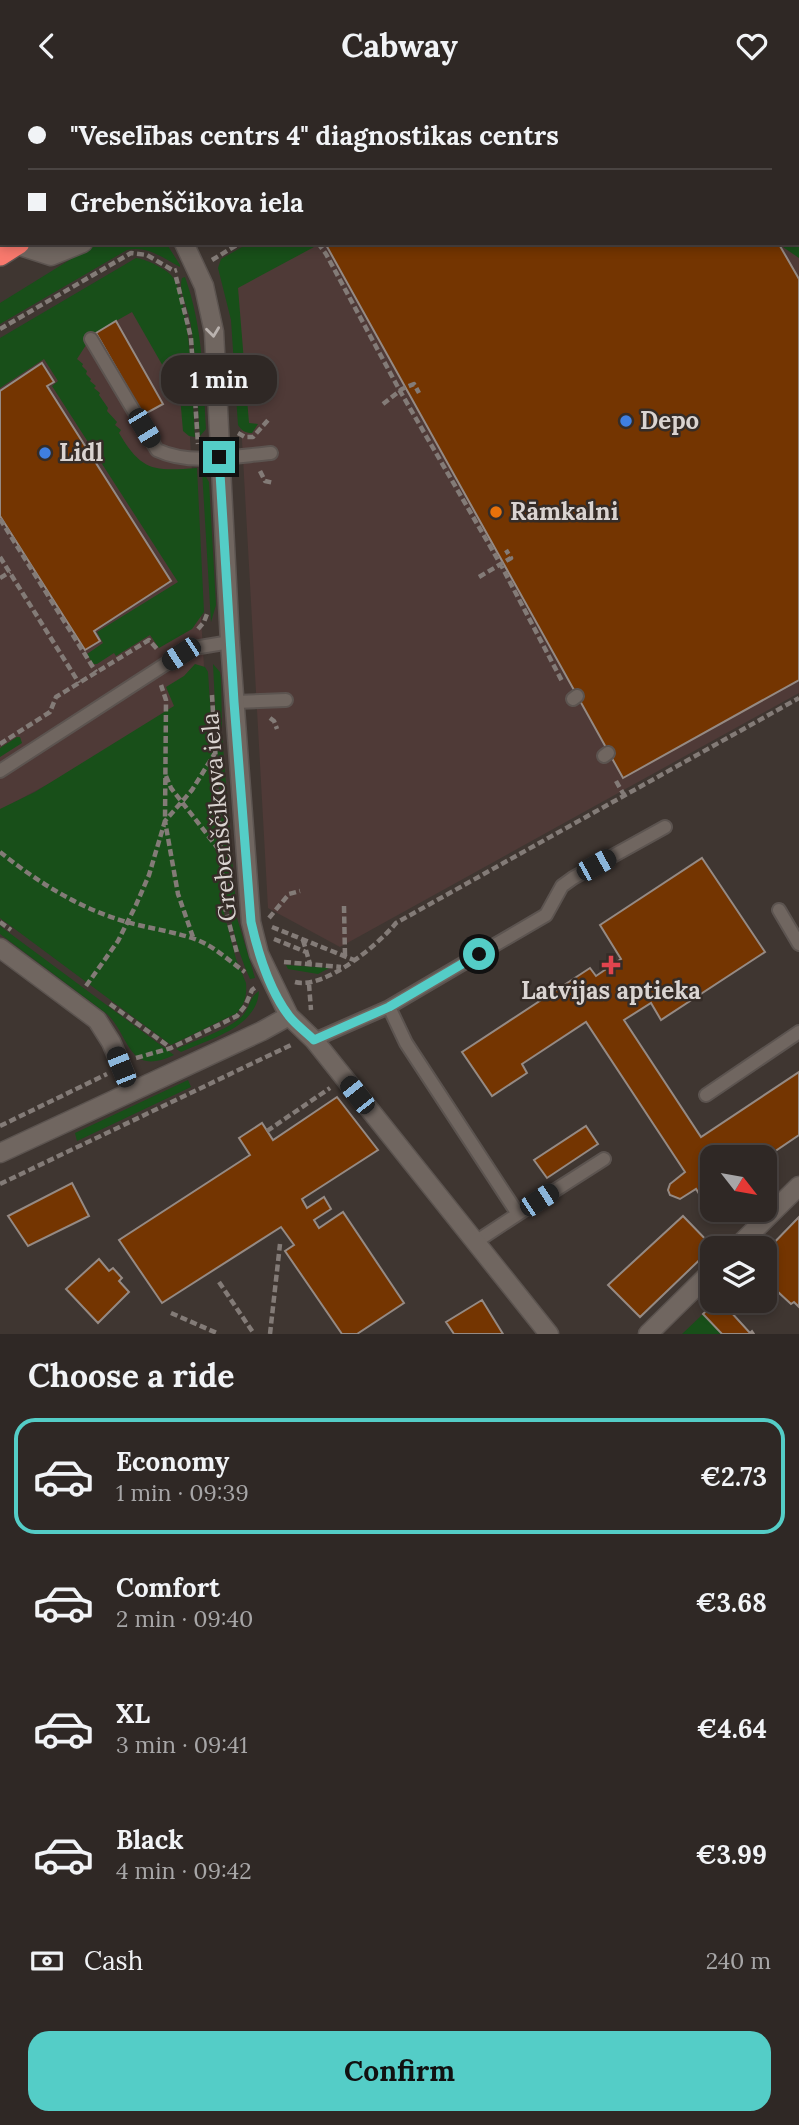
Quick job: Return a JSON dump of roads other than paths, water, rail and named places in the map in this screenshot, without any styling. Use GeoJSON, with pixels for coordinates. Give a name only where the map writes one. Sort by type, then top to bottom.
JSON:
{"type":"FeatureCollection","features":[{"type":"Feature","properties":{"kind":"street"},"geometry":{"type":"LineString","coordinates":[[12,248],[51,256],[78,245]]}},
{"type":"Feature","properties":{"kind":"street","name":"Grebenščikova iela"},"geometry":{"type":"LineString","coordinates":[[185,245],[204,286],[214,332],[234,702],[251,922],[259,954],[289,1016],[314,1040],[549,1334]]}},
{"type":"Feature","properties":{"kind":"street"},"geometry":{"type":"LineString","coordinates":[[0,948],[97,1020],[111,1042],[132,1091]]}},
{"type":"Feature","properties":{"kind":"street"},"geometry":{"type":"LineString","coordinates":[[0,1153],[289,1016]]}},
{"type":"Feature","properties":{"kind":"street"},"geometry":{"type":"LineString","coordinates":[[748,1236],[799,1186]]}},
{"type":"Feature","properties":{"kind":"street"},"geometry":{"type":"LineString","coordinates":[[648,1334],[700,1283]]}},
{"type":"Feature","properties":{"kind":"lane"},"geometry":{"type":"LineString","coordinates":[[92,339],[157,450],[169,456],[185,458],[271,453]]}},
{"type":"Feature","properties":{"kind":"lane"},"geometry":{"type":"LineString","coordinates":[[0,771],[181,654],[194,648],[230,642]]}},
{"type":"Feature","properties":{"kind":"lane"},"geometry":{"type":"LineString","coordinates":[[234,702],[286,700]]}},
{"type":"Feature","properties":{"kind":"lane"},"geometry":{"type":"LineString","coordinates":[[314,1040],[389,1007],[547,915],[562,886],[666,827]]}},
{"type":"Feature","properties":{"kind":"lane"},"geometry":{"type":"LineString","coordinates":[[779,910],[799,943]]}},
{"type":"Feature","properties":{"kind":"lane"},"geometry":{"type":"LineString","coordinates":[[389,1007],[407,1043],[518,1214]]}},
{"type":"Feature","properties":{"kind":"lane"},"geometry":{"type":"LineString","coordinates":[[706,1095],[799,1032]]}},
{"type":"Feature","properties":{"kind":"lane"},"geometry":{"type":"LineString","coordinates":[[477,1241],[604,1159]]}},
{"type":"Feature","properties":{"kind":"place","name":"Depo"},"geometry":{"type":"Point","coordinates":[626,421]}},
{"type":"Feature","properties":{"kind":"place","name":"Lidl"},"geometry":{"type":"Point","coordinates":[45,453]}},
{"type":"Feature","properties":{"kind":"place","name":"Rāmkalni"},"geometry":{"type":"Point","coordinates":[496,512]}},
{"type":"Feature","properties":{"kind":"place","name":"Latvijas aptieka"},"geometry":{"type":"Point","coordinates":[611,965]}}]}
